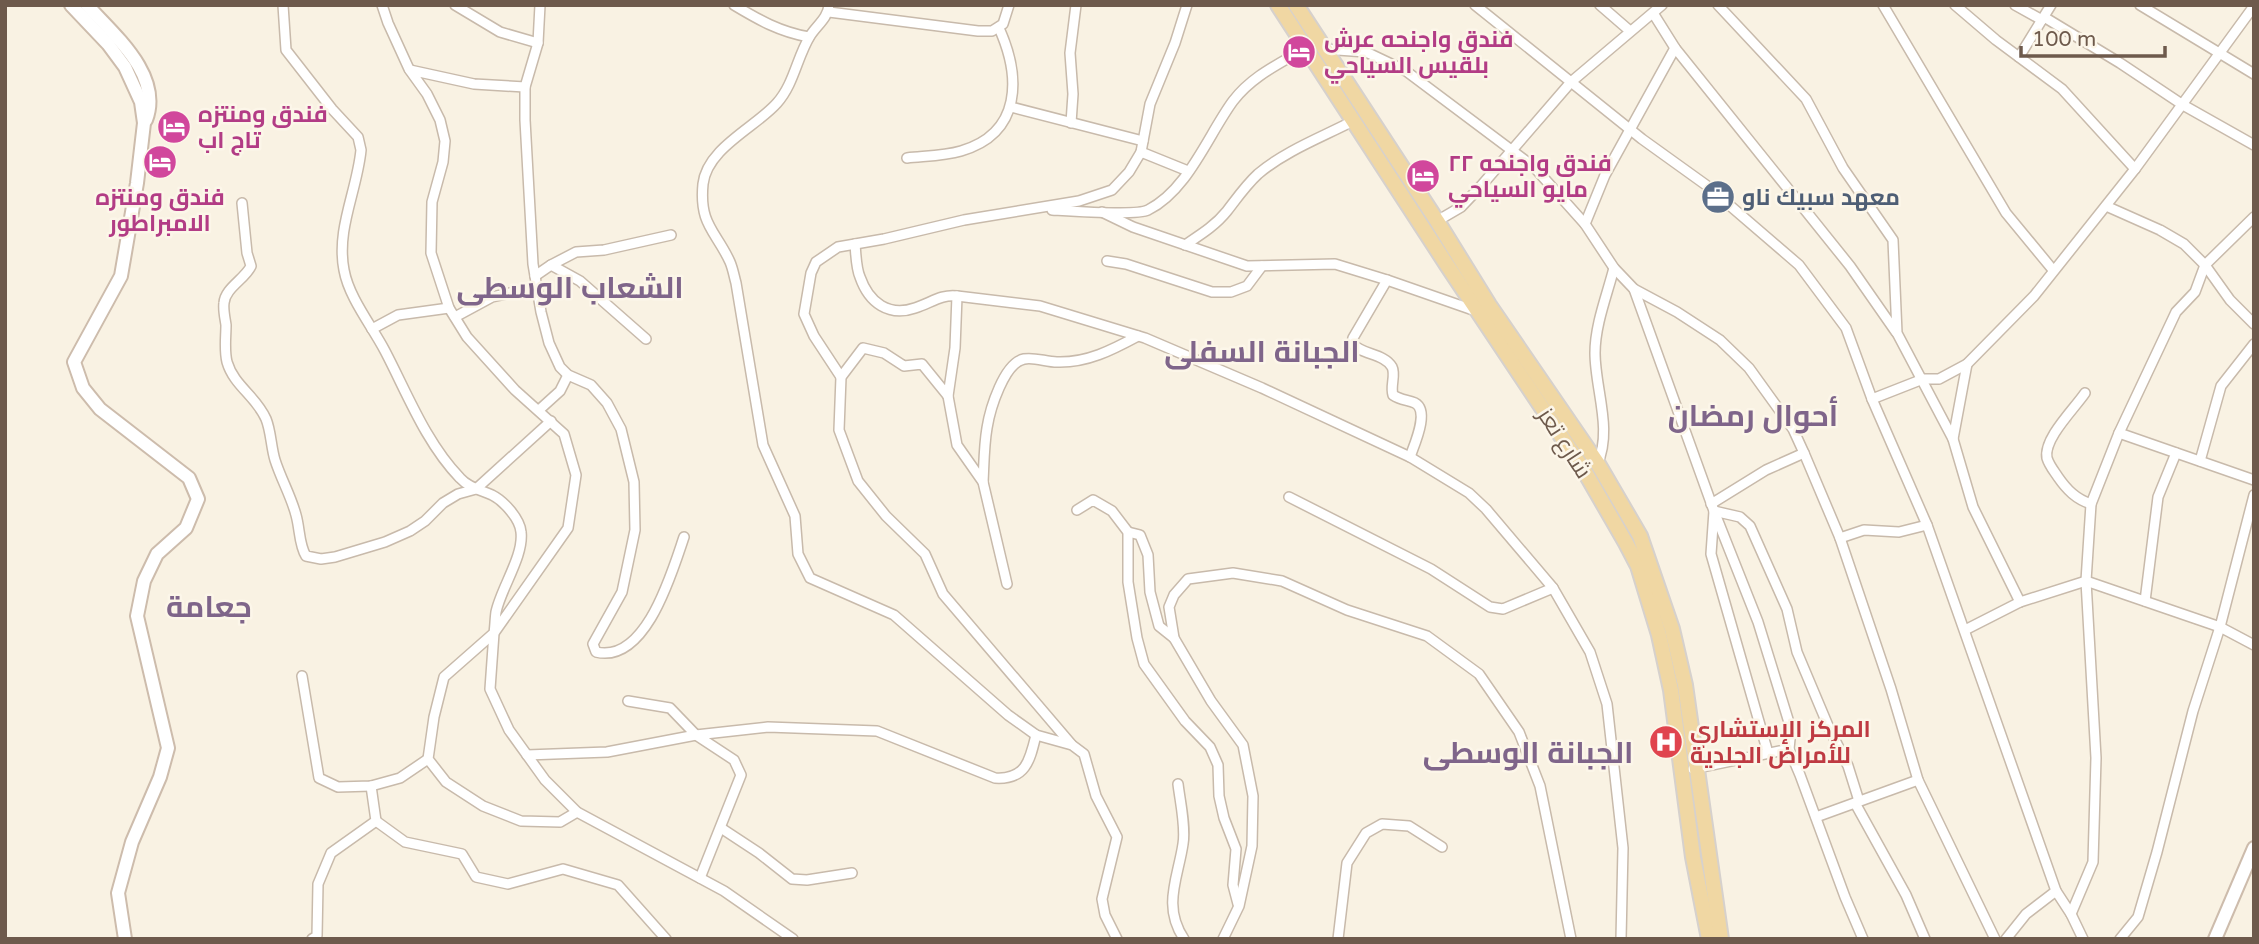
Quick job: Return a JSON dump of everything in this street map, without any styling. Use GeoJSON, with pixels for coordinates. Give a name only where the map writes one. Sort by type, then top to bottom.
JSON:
{"type":"FeatureCollection","features":[{"type":"Feature","properties":{"kind":"main road"},"geometry":{"type":"LineString","coordinates":[[71,5],[108,44],[125,67],[141,102],[144,123]]}},
{"type":"Feature","properties":{"kind":"main road"},"geometry":{"type":"LineString","coordinates":[[87,5],[125,46],[147,82],[150,103],[144,123],[121,276],[75,362],[83,388],[100,409],[189,478],[198,499],[186,528],[157,554],[144,581],[138,616],[169,748],[160,778],[132,842],[118,893],[125,939]]}},
{"type":"Feature","properties":{"kind":"main road","name":"شارع تعز"},"geometry":{"type":"LineString","coordinates":[[1278,5],[1353,121],[1640,536],[1672,629],[1685,685],[1721,939]]}},
{"type":"Feature","properties":{"kind":"main road","name":"شارع تعز"},"geometry":{"type":"LineString","coordinates":[[1296,5],[1437,221],[1484,309]]}},
{"type":"Feature","properties":{"kind":"main road","name":"شارع تعز"},"geometry":{"type":"LineString","coordinates":[[1592,468],[1638,566],[1659,635],[1671,690],[1693,857],[1709,939]]}},
{"type":"Feature","properties":{"kind":"main road"},"geometry":{"type":"LineString","coordinates":[[2214,939],[2254,848]]}},
{"type":"Feature","properties":{"kind":"street"},"geometry":{"type":"LineString","coordinates":[[283,5],[286,50],[332,109],[358,137],[360,165],[348,207],[343,239],[344,271],[357,302],[419,419],[443,457],[461,480],[494,496],[511,511],[521,529],[521,543],[496,612],[491,690],[509,730],[545,780],[576,812],[724,891],[793,939]]}},
{"type":"Feature","properties":{"kind":"street"},"geometry":{"type":"LineString","coordinates":[[382,5],[409,69],[427,94],[440,120],[445,141],[443,162],[432,202],[431,253],[449,308],[467,337],[515,390],[564,434],[576,475],[568,528],[495,634],[444,677],[434,717],[428,760],[446,782],[483,806],[522,821],[560,822],[576,812]]}},
{"type":"Feature","properties":{"kind":"street"},"geometry":{"type":"LineString","coordinates":[[455,5],[500,32],[538,43]]}},
{"type":"Feature","properties":{"kind":"street"},"geometry":{"type":"LineString","coordinates":[[540,5],[538,43],[525,87],[533,264],[537,287],[549,343],[560,367],[568,376],[591,385],[607,403],[621,429],[634,482],[635,530],[622,592],[593,644],[596,652],[604,654],[630,645],[646,627],[668,583],[684,537]]}},
{"type":"Feature","properties":{"kind":"street"},"geometry":{"type":"LineString","coordinates":[[734,5],[766,25],[809,37]]}},
{"type":"Feature","properties":{"kind":"street"},"geometry":{"type":"LineString","coordinates":[[1009,5],[1006,18],[999,28],[992,31],[829,9],[809,37],[786,89],[776,104],[743,130],[706,170],[703,184],[705,219],[730,262],[736,283],[763,445],[795,516],[798,554],[810,578],[894,615],[1008,715],[1036,735],[1072,745]]}},
{"type":"Feature","properties":{"kind":"street"},"geometry":{"type":"LineString","coordinates":[[1070,123],[1073,94],[1070,53],[1076,5]]}},
{"type":"Feature","properties":{"kind":"street"},"geometry":{"type":"LineString","coordinates":[[841,377],[814,336],[804,314],[811,273],[816,262],[838,247],[964,220],[1079,201],[1112,190],[1129,172],[1141,152],[1150,104],[1187,5]]}},
{"type":"Feature","properties":{"kind":"street"},"geometry":{"type":"LineString","coordinates":[[1475,5],[1642,139],[1706,185],[1798,265],[1846,328],[1872,399],[1927,525],[2056,891],[2083,939]]}},
{"type":"Feature","properties":{"kind":"street"},"geometry":{"type":"LineString","coordinates":[[1601,5],[1630,31]]}},
{"type":"Feature","properties":{"kind":"street"},"geometry":{"type":"LineString","coordinates":[[1437,221],[1461,207],[1571,82],[1662,5]]}},
{"type":"Feature","properties":{"kind":"street"},"geometry":{"type":"LineString","coordinates":[[1718,5],[1806,99],[1843,169],[1893,240],[1897,333]]}},
{"type":"Feature","properties":{"kind":"street"},"geometry":{"type":"LineString","coordinates":[[1883,5],[2006,213],[2053,270]]}},
{"type":"Feature","properties":{"kind":"street"},"geometry":{"type":"LineString","coordinates":[[1955,5],[2062,89],[2134,169]]}},
{"type":"Feature","properties":{"kind":"street"},"geometry":{"type":"LineString","coordinates":[[2015,5],[2120,63],[2183,105],[2254,145]]}},
{"type":"Feature","properties":{"kind":"street"},"geometry":{"type":"LineString","coordinates":[[2019,57],[2051,5]]}},
{"type":"Feature","properties":{"kind":"street"},"geometry":{"type":"LineString","coordinates":[[2140,5],[2254,75]]}},
{"type":"Feature","properties":{"kind":"street"},"geometry":{"type":"LineString","coordinates":[[1872,399],[1923,379],[1939,379],[1967,364],[2034,296],[2183,105],[2254,6]]}},
{"type":"Feature","properties":{"kind":"street"},"geometry":{"type":"LineString","coordinates":[[1653,13],[1675,48],[1850,266],[1897,333],[1953,439],[1973,507],[2020,601]]}},
{"type":"Feature","properties":{"kind":"street"},"geometry":{"type":"LineString","coordinates":[[907,158],[959,152],[991,136],[1004,121],[1011,107],[1014,88],[1009,51],[999,28]]}},
{"type":"Feature","properties":{"kind":"street"},"geometry":{"type":"LineString","coordinates":[[1033,209],[1146,212],[1169,195],[1188,172],[1233,102],[1256,76],[1306,48]]}},
{"type":"Feature","properties":{"kind":"street"},"geometry":{"type":"LineString","coordinates":[[1586,224],[1605,175],[1675,48]]}},
{"type":"Feature","properties":{"kind":"street"},"geometry":{"type":"LineString","coordinates":[[1323,50],[1366,52],[1406,71],[1513,151],[1534,167],[1586,224],[1614,268],[1634,289],[1677,312],[1720,340],[1756,378],[1793,429],[1804,453],[1840,538],[1891,689],[1918,780],[1995,939]]}},
{"type":"Feature","properties":{"kind":"street"},"geometry":{"type":"LineString","coordinates":[[409,69],[474,84],[525,87]]}},
{"type":"Feature","properties":{"kind":"street"},"geometry":{"type":"LineString","coordinates":[[1011,107],[1143,141]]}},
{"type":"Feature","properties":{"kind":"street"},"geometry":{"type":"LineString","coordinates":[[1185,245],[1208,230],[1260,173],[1283,157],[1353,121]]}},
{"type":"Feature","properties":{"kind":"street"},"geometry":{"type":"LineString","coordinates":[[1141,152],[1188,172]]}},
{"type":"Feature","properties":{"kind":"street"},"geometry":{"type":"LineString","coordinates":[[242,203],[247,253],[251,265],[247,274],[231,288],[223,301],[226,357],[230,374],[256,401],[267,420],[272,450],[295,512],[302,549],[306,556],[321,559],[335,557],[385,542],[410,531],[443,503],[458,494],[476,489],[551,421]]}},
{"type":"Feature","properties":{"kind":"street"},"geometry":{"type":"LineString","coordinates":[[2106,206],[2184,244],[2205,265],[2230,300],[2254,324]]}},
{"type":"Feature","properties":{"kind":"street"},"geometry":{"type":"LineString","coordinates":[[1102,212],[1133,227],[1247,266],[1335,264],[1484,309]]}},
{"type":"Feature","properties":{"kind":"street"},"geometry":{"type":"LineString","coordinates":[[2071,914],[2093,862],[2096,758],[2086,581],[2091,504],[2119,433],[2176,312],[2195,292],[2205,265],[2254,217]]}},
{"type":"Feature","properties":{"kind":"street"},"geometry":{"type":"LineString","coordinates":[[535,276],[576,252],[604,250],[671,235]]}},
{"type":"Feature","properties":{"kind":"street"},"geometry":{"type":"LineString","coordinates":[[855,244],[860,278],[874,301],[882,308],[892,312],[913,309],[945,295],[957,296],[1040,306],[1138,336],[1262,388],[1410,457],[1469,493],[1486,509],[1553,588],[1590,652],[1606,704],[1623,848],[1621,939]]}},
{"type":"Feature","properties":{"kind":"street"},"geometry":{"type":"LineString","coordinates":[[1107,261],[1126,264],[1212,292],[1231,292],[1247,286],[1262,266]]}},
{"type":"Feature","properties":{"kind":"street"},"geometry":{"type":"LineString","coordinates":[[551,265],[580,281],[646,339]]}},
{"type":"Feature","properties":{"kind":"street"},"geometry":{"type":"LineString","coordinates":[[1592,468],[1603,442],[1602,407],[1595,352],[1614,268]]}},
{"type":"Feature","properties":{"kind":"street"},"geometry":{"type":"LineString","coordinates":[[1388,280],[1352,343],[1356,348],[1387,362],[1394,375],[1391,389],[1393,395],[1421,408],[1423,415],[1410,457]]}},
{"type":"Feature","properties":{"kind":"street"},"geometry":{"type":"LineString","coordinates":[[455,317],[492,297],[537,287]]}},
{"type":"Feature","properties":{"kind":"street"},"geometry":{"type":"LineString","coordinates":[[1634,289],[1712,507],[1758,622],[1791,729],[1789,749],[1863,939]]}},
{"type":"Feature","properties":{"kind":"street"},"geometry":{"type":"LineString","coordinates":[[957,296],[955,348],[948,396],[957,445],[983,482]]}},
{"type":"Feature","properties":{"kind":"street"},"geometry":{"type":"LineString","coordinates":[[372,329],[398,315],[449,308]]}},
{"type":"Feature","properties":{"kind":"street"},"geometry":{"type":"LineString","coordinates":[[1007,584],[983,482],[987,426],[1000,385],[1017,361],[1027,358],[1056,362],[1089,359],[1111,351],[1138,336]]}},
{"type":"Feature","properties":{"kind":"street"},"geometry":{"type":"LineString","coordinates":[[2200,461],[2221,386],[2254,344]]}},
{"type":"Feature","properties":{"kind":"street"},"geometry":{"type":"LineString","coordinates":[[948,396],[922,365],[904,366],[884,353],[863,348],[841,377],[839,430],[858,481],[886,516],[925,554],[943,594],[1072,745],[1084,754],[1096,796],[1117,837],[1102,899],[1105,915],[1117,939]]}},
{"type":"Feature","properties":{"kind":"street"},"geometry":{"type":"LineString","coordinates":[[1953,439],[1967,364]]}},
{"type":"Feature","properties":{"kind":"street"},"geometry":{"type":"LineString","coordinates":[[539,410],[560,391],[568,376]]}},
{"type":"Feature","properties":{"kind":"street"},"geometry":{"type":"LineString","coordinates":[[2085,393],[2051,439],[2047,450],[2048,459],[2069,491],[2078,499],[2091,504]]}},
{"type":"Feature","properties":{"kind":"street"},"geometry":{"type":"LineString","coordinates":[[2119,433],[2254,480]]}},
{"type":"Feature","properties":{"kind":"street"},"geometry":{"type":"LineString","coordinates":[[1712,507],[1766,470],[1804,453]]}},
{"type":"Feature","properties":{"kind":"street"},"geometry":{"type":"LineString","coordinates":[[2144,601],[2158,497],[2176,453]]}},
{"type":"Feature","properties":{"kind":"street"},"geometry":{"type":"LineString","coordinates":[[2120,939],[2137,917],[2157,852],[2193,711],[2220,627],[2254,495]]}},
{"type":"Feature","properties":{"kind":"street"},"geometry":{"type":"LineString","coordinates":[[1289,497],[1431,569],[1490,607],[1503,609],[1553,588]]}},
{"type":"Feature","properties":{"kind":"street"},"geometry":{"type":"LineString","coordinates":[[1077,510],[1093,500],[1112,511],[1128,532],[1128,582],[1144,664],[1185,721],[1210,747],[1219,765],[1219,796],[1236,849],[1233,885],[1239,906]]}},
{"type":"Feature","properties":{"kind":"street"},"geometry":{"type":"LineString","coordinates":[[1712,507],[1711,554],[1768,753]]}},
{"type":"Feature","properties":{"kind":"street"},"geometry":{"type":"LineString","coordinates":[[1712,507],[1740,517],[1750,526],[1787,609],[1797,652],[1848,766],[1857,802],[1906,895],[1924,939]]}},
{"type":"Feature","properties":{"kind":"street"},"geometry":{"type":"LineString","coordinates":[[1840,538],[1864,530],[1899,532],[1927,525]]}},
{"type":"Feature","properties":{"kind":"street"},"geometry":{"type":"LineString","coordinates":[[1128,532],[1140,534],[1147,555],[1150,592],[1159,626],[1174,638],[1211,701],[1242,745],[1253,796],[1252,846],[1239,906],[1223,939]]}},
{"type":"Feature","properties":{"kind":"street"},"geometry":{"type":"LineString","coordinates":[[1174,638],[1169,607],[1181,586],[1188,579],[1233,573],[1282,581],[1347,610],[1427,635],[1479,674],[1519,732],[1540,786],[1571,939]]}},
{"type":"Feature","properties":{"kind":"street"},"geometry":{"type":"LineString","coordinates":[[1965,630],[2020,601],[2086,581],[2220,627],[2254,645]]}},
{"type":"Feature","properties":{"kind":"street"},"geometry":{"type":"LineString","coordinates":[[302,676],[319,778],[338,787],[371,786],[400,778],[428,760]]}},
{"type":"Feature","properties":{"kind":"street"},"geometry":{"type":"LineString","coordinates":[[628,701],[670,708],[696,735],[734,760],[739,767],[741,775],[700,878]]}},
{"type":"Feature","properties":{"kind":"street"},"geometry":{"type":"LineString","coordinates":[[527,755],[607,752],[696,735],[768,727],[877,731],[995,778],[1009,779],[1030,762],[1036,735]]}},
{"type":"Feature","properties":{"kind":"street"},"geometry":{"type":"LineString","coordinates":[[1681,769],[1789,749]]}},
{"type":"Feature","properties":{"kind":"street"},"geometry":{"type":"LineString","coordinates":[[1816,817],[1918,780]]}},
{"type":"Feature","properties":{"kind":"street"},"geometry":{"type":"LineString","coordinates":[[1178,784],[1184,841],[1175,876],[1172,912],[1176,927],[1184,939]]}},
{"type":"Feature","properties":{"kind":"street"},"geometry":{"type":"LineString","coordinates":[[371,786],[376,821],[405,842],[462,854],[476,877],[508,884],[563,869],[618,885],[666,939]]}},
{"type":"Feature","properties":{"kind":"street"},"geometry":{"type":"LineString","coordinates":[[312,939],[317,936],[318,884],[331,853],[376,821]]}},
{"type":"Feature","properties":{"kind":"street"},"geometry":{"type":"LineString","coordinates":[[1338,939],[1347,863],[1366,833],[1382,824],[1409,826],[1442,846]]}},
{"type":"Feature","properties":{"kind":"street"},"geometry":{"type":"LineString","coordinates":[[721,828],[760,853],[792,879],[807,880],[852,873]]}},
{"type":"Feature","properties":{"kind":"street"},"geometry":{"type":"LineString","coordinates":[[2006,939],[2026,914],[2056,891]]}},
{"type":"Feature","properties":{"kind":"place","name":"فندق واجنحه عرش بلقيس السياحي"},"geometry":{"type":"Point","coordinates":[1299,52]}},
{"type":"Feature","properties":{"kind":"place","name":"فندق ومنتزه تاج اب"},"geometry":{"type":"Point","coordinates":[174,127]}},
{"type":"Feature","properties":{"kind":"place","name":"فندق ومنتزه الامبراطور"},"geometry":{"type":"Point","coordinates":[160,162]}},
{"type":"Feature","properties":{"kind":"place","name":"فندق واجنحه ٢٢ مايو السياحي"},"geometry":{"type":"Point","coordinates":[1423,176]}},
{"type":"Feature","properties":{"kind":"place","name":"معهد سبيك ناو"},"geometry":{"type":"Point","coordinates":[1718,197]}},
{"type":"Feature","properties":{"kind":"place","name":"المركز الإستشاري للأمراض الجلدية"},"geometry":{"type":"Point","coordinates":[1666,742]}},
{"type":"Feature","properties":{"kind":"district","name":"الشعاب الوسطى"},"geometry":{"type":"Point","coordinates":[570,288]}},
{"type":"Feature","properties":{"kind":"district","name":"الجبانة السفلى"},"geometry":{"type":"Point","coordinates":[1262,352]}},
{"type":"Feature","properties":{"kind":"district","name":"أحوال رمضان"},"geometry":{"type":"Point","coordinates":[1753,416]}},
{"type":"Feature","properties":{"kind":"district","name":"جعامة"},"geometry":{"type":"Point","coordinates":[209,607]}},
{"type":"Feature","properties":{"kind":"district","name":"الجبانة الوسطى"},"geometry":{"type":"Point","coordinates":[1528,753]}}]}
